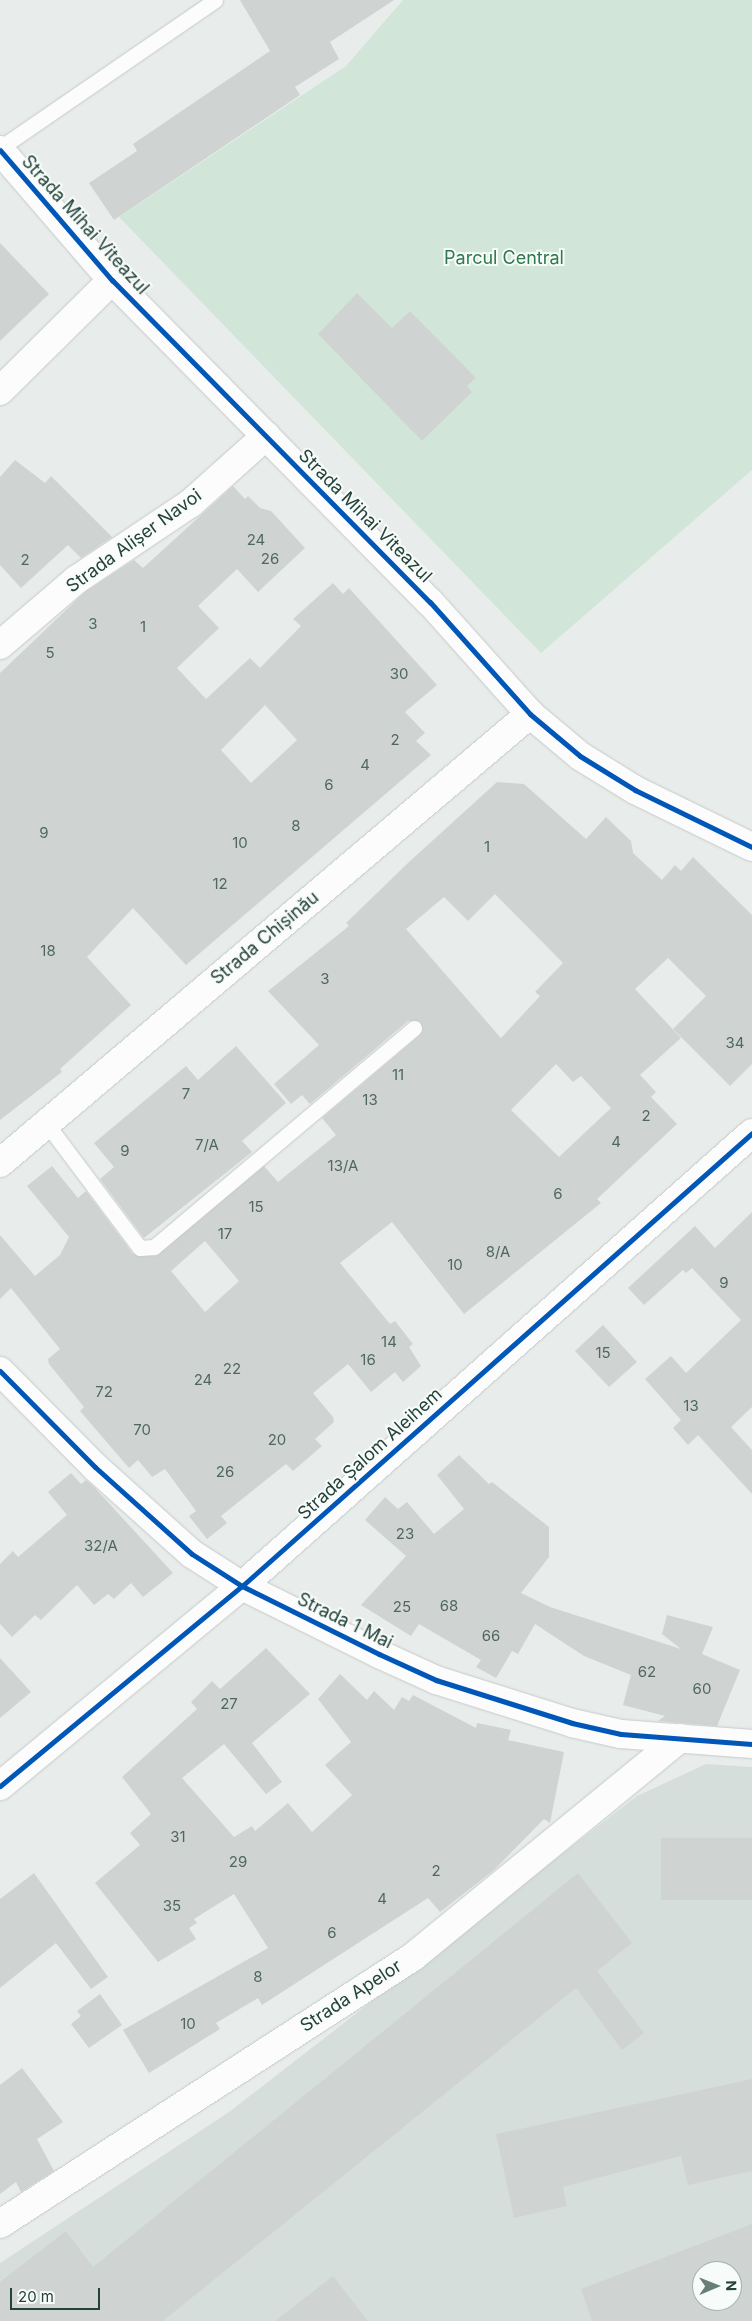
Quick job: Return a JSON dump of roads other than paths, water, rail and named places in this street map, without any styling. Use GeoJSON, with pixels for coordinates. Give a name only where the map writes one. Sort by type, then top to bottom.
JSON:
{"type":"FeatureCollection","features":[{"type":"Feature","properties":{"kind":"street","name":"Strada Mihai Viteazul"},"geometry":{"type":"LineString","coordinates":[[0,149],[112,280],[430,602],[530,714],[580,756],[635,790],[752,847]]}},
{"type":"Feature","properties":{"kind":"street"},"geometry":{"type":"LineString","coordinates":[[0,391],[112,280]]}},
{"type":"Feature","properties":{"kind":"street","name":"Strada Alișer Navoi"},"geometry":{"type":"LineString","coordinates":[[0,645],[76,580],[191,503],[266,436]]}},
{"type":"Feature","properties":{"kind":"street","name":"Strada Chișinău"},"geometry":{"type":"LineString","coordinates":[[0,1163],[530,714]]}},
{"type":"Feature","properties":{"kind":"street","name":"Strada Șalom Aleihem"},"geometry":{"type":"LineString","coordinates":[[0,1786],[242,1586],[752,1133]]}},
{"type":"Feature","properties":{"kind":"street","name":"Strada 1 Mai"},"geometry":{"type":"LineString","coordinates":[[0,1371],[95,1467],[185,1548],[242,1586],[436,1680],[511,1707],[621,1734],[752,1744]]}},
{"type":"Feature","properties":{"kind":"street","name":"Strada Apelor"},"geometry":{"type":"LineString","coordinates":[[0,2224],[414,1956],[680,1738]]}},
{"type":"Feature","properties":{"kind":"lane"},"geometry":{"type":"LineString","coordinates":[[0,149],[198,5],[215,0]]}},
{"type":"Feature","properties":{"kind":"lane"},"geometry":{"type":"LineString","coordinates":[[46,1123],[140,1248],[154,1248],[414,1028]]}},
{"type":"Feature","properties":{"kind":"park label","name":"Parcul Central"},"geometry":{"type":"Point","coordinates":[504,258]}}]}
